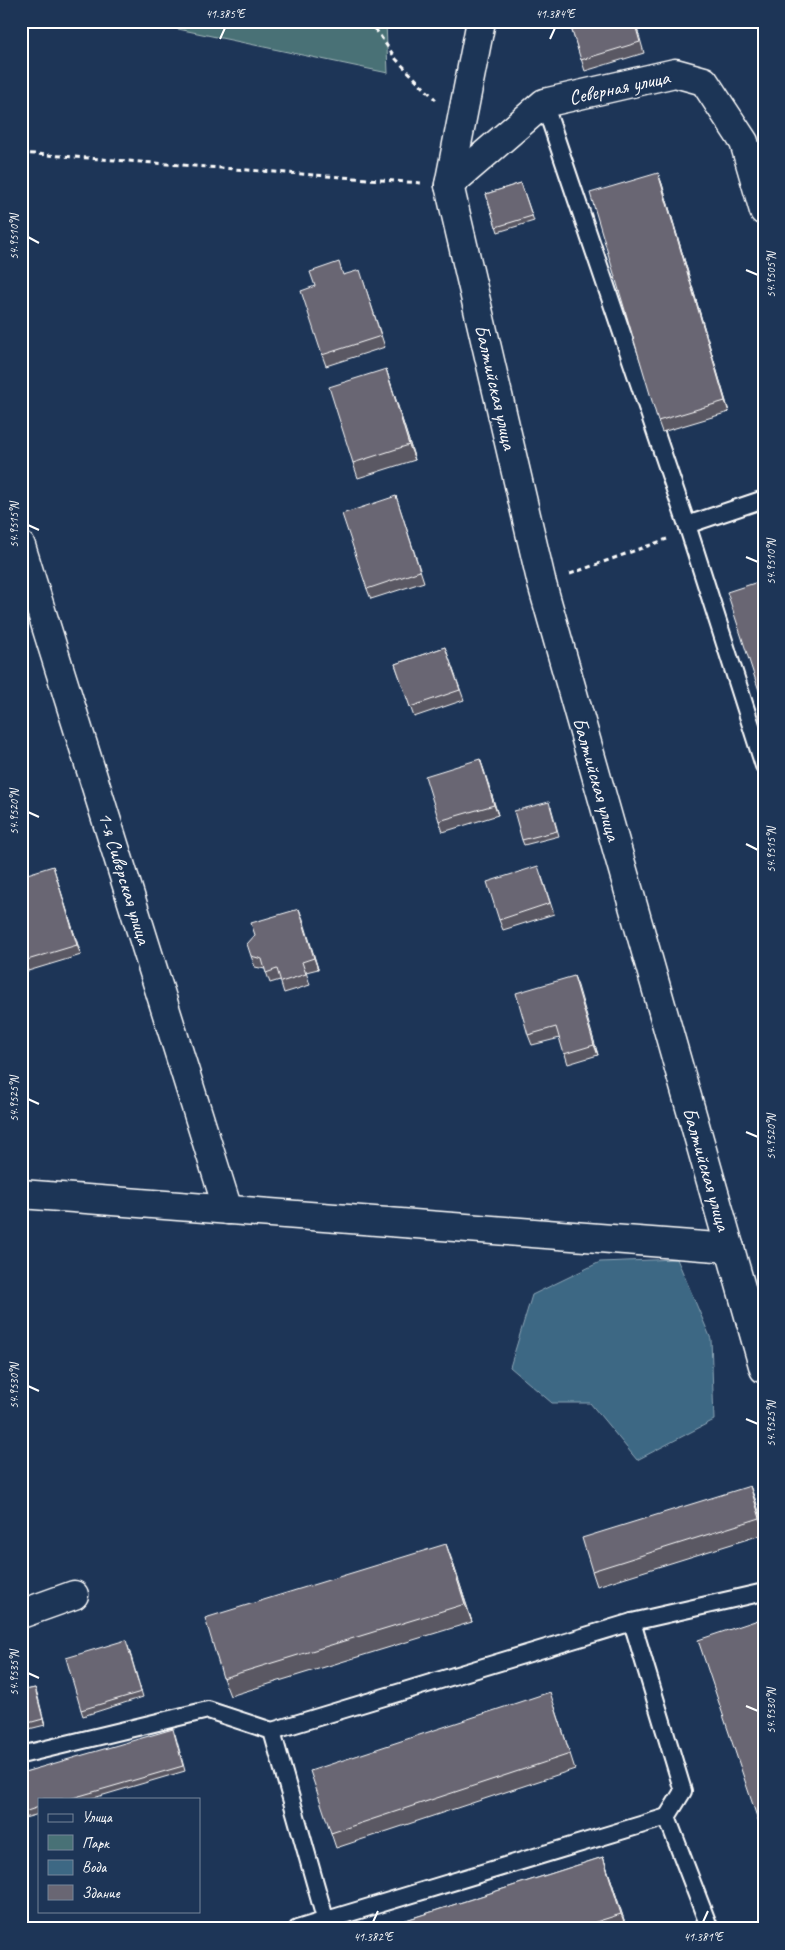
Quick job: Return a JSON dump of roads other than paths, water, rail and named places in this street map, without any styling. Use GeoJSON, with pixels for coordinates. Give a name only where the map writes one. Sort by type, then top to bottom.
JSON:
{"type":"FeatureCollection","features":[{"type":"Feature","properties":{"kind":"street"},"geometry":{"type":"LineString","coordinates":[[449,185],[481,21]]}},
{"type":"Feature","properties":{"kind":"street","name":"Северная улица"},"geometry":{"type":"LineString","coordinates":[[449,185],[544,103],[675,73],[704,80],[754,138],[764,211]]}},
{"type":"Feature","properties":{"kind":"street","name":"Балтийская улица"},"geometry":{"type":"LineString","coordinates":[[449,185],[542,584],[764,1369]]}},
{"type":"Feature","properties":{"kind":"street","name":"1-я Сиверская улица"},"geometry":{"type":"LineString","coordinates":[[21,546],[228,1210]]}},
{"type":"Feature","properties":{"kind":"street"},"geometry":{"type":"LineString","coordinates":[[21,1194],[730,1248]]}},
{"type":"Feature","properties":{"kind":"street"},"geometry":{"type":"LineString","coordinates":[[21,1614],[74,1595]]}},
{"type":"Feature","properties":{"kind":"lane"},"geometry":{"type":"LineString","coordinates":[[544,103],[688,528],[764,766]]}},
{"type":"Feature","properties":{"kind":"lane"},"geometry":{"type":"LineString","coordinates":[[688,528],[764,499]]}},
{"type":"Feature","properties":{"kind":"lane"},"geometry":{"type":"LineString","coordinates":[[21,1755],[208,1710],[272,1731],[632,1622],[764,1592]]}},
{"type":"Feature","properties":{"kind":"lane"},"geometry":{"type":"LineString","coordinates":[[297,1929],[326,1924],[667,1817],[683,1791],[632,1622]]}},
{"type":"Feature","properties":{"kind":"lane"},"geometry":{"type":"LineString","coordinates":[[272,1731],[326,1924]]}},
{"type":"Feature","properties":{"kind":"lane"},"geometry":{"type":"LineString","coordinates":[[667,1817],[710,1929]]}},
{"type":"Feature","properties":{"kind":"water"},"geometry":{"type":"Polygon","coordinates":[[[677,1259],[711,1339],[714,1420],[637,1460],[590,1403],[552,1403],[510,1367],[532,1295],[600,1262],[677,1259]]]}}]}
